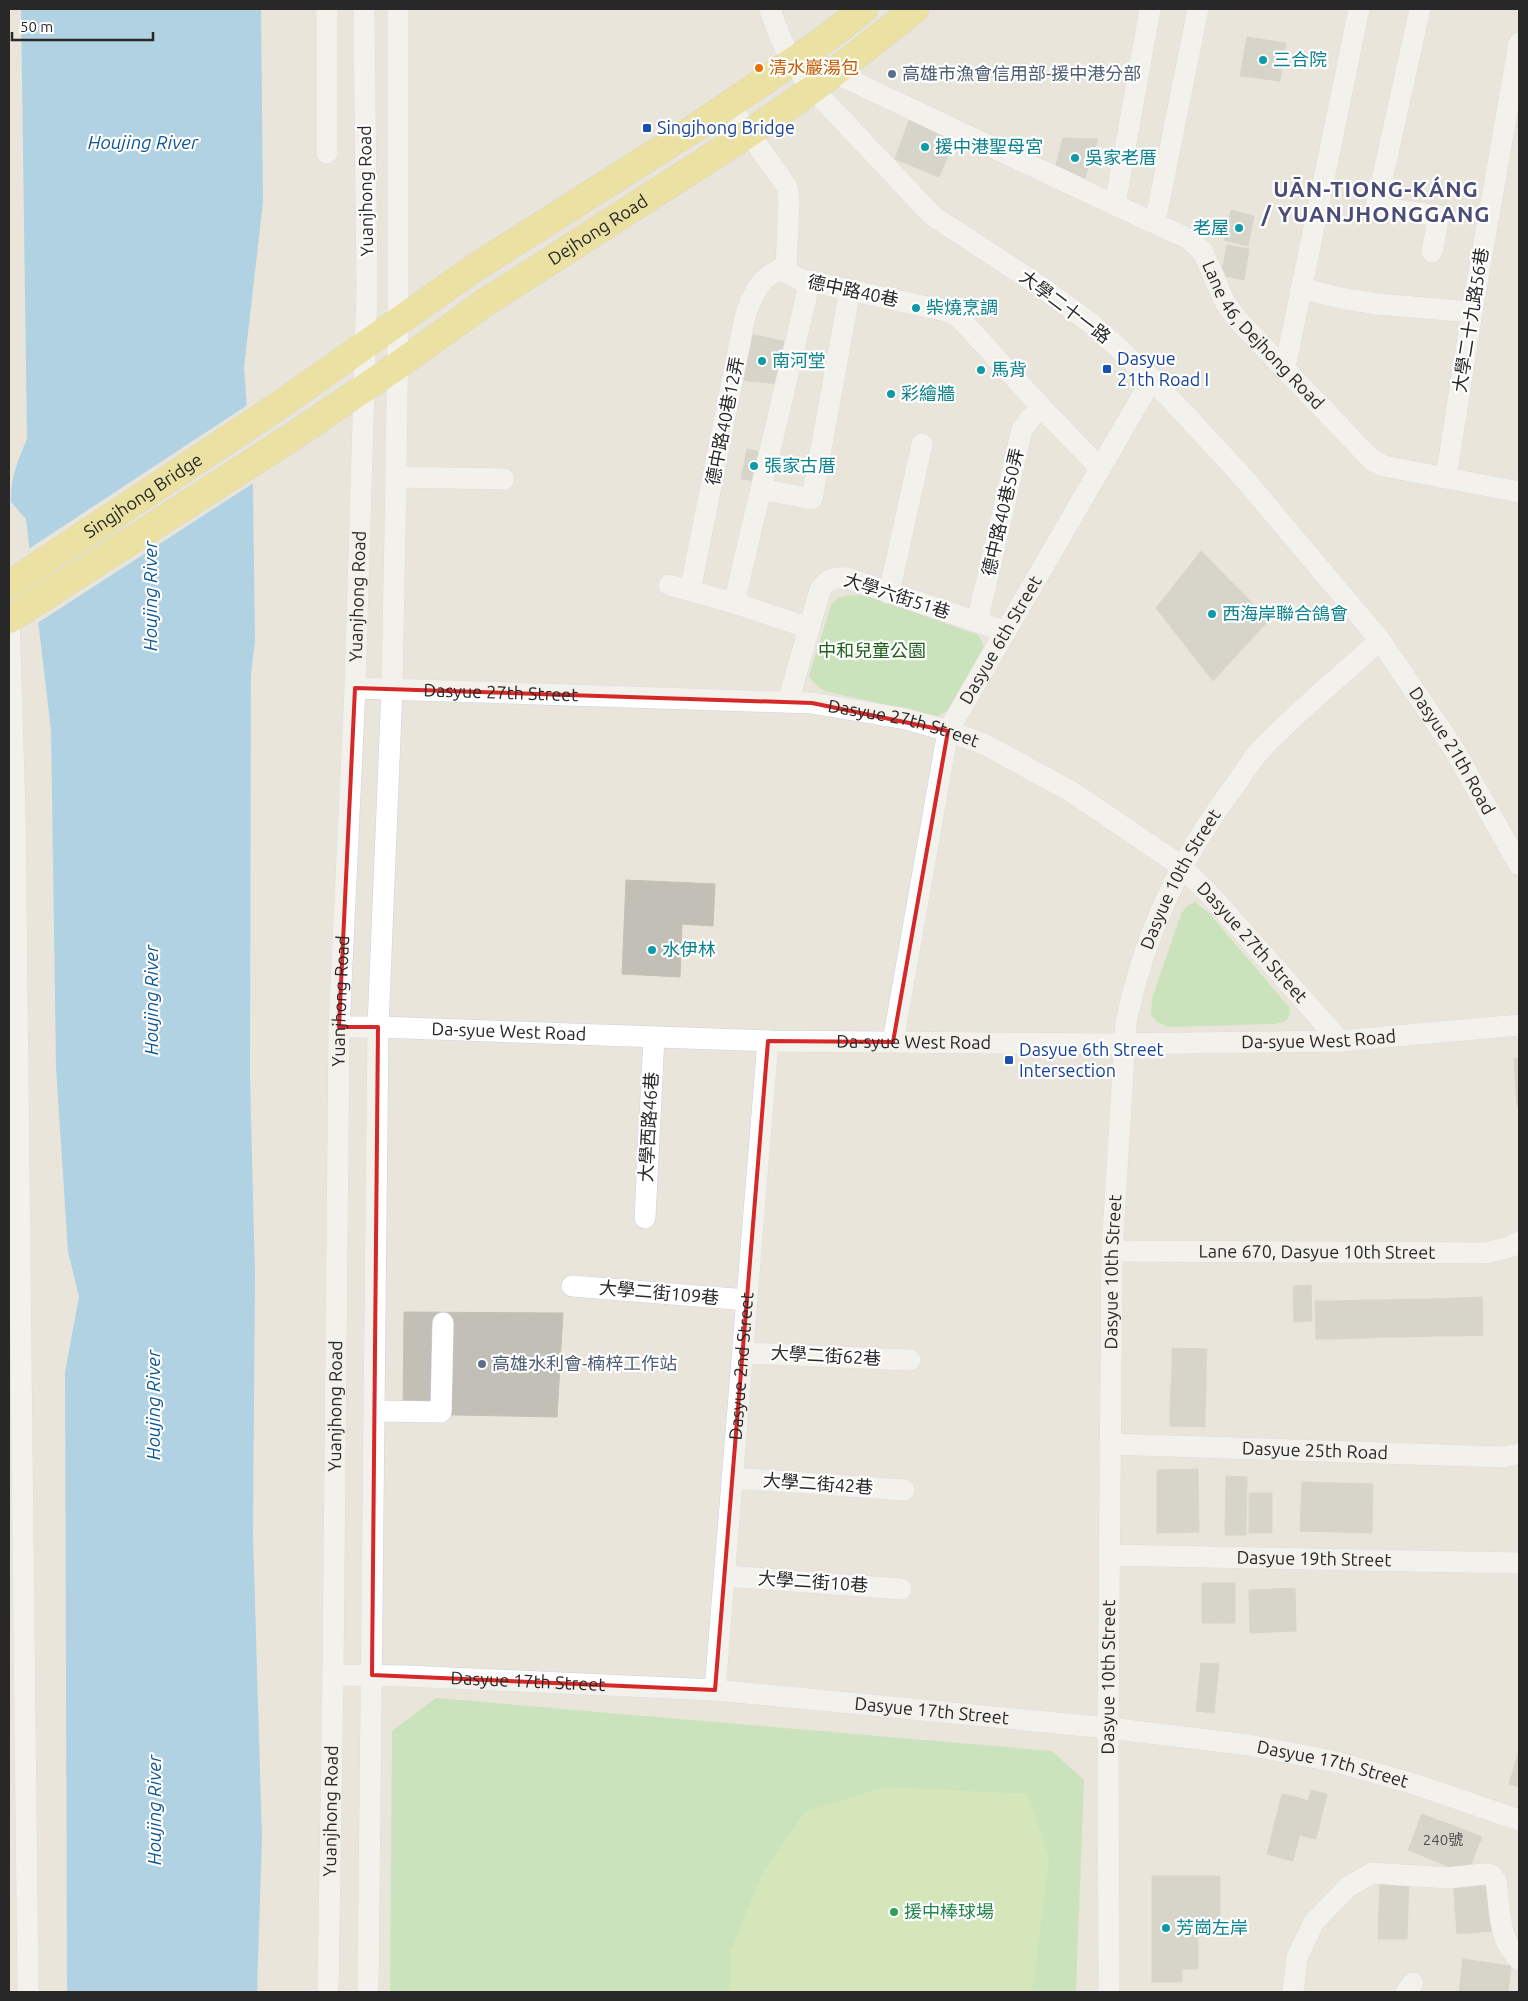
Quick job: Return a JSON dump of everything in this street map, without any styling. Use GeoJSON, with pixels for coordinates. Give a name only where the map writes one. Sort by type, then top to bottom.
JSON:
{"type":"FeatureCollection","features":[{"type":"Feature","properties":{"kind":"main road","name":"Dejhong Road"},"geometry":{"type":"LineString","coordinates":[[277,407],[365,343],[473,269],[729,105],[864,9]]}},
{"type":"Feature","properties":{"kind":"main road","name":"Dejhong Road"},"geometry":{"type":"LineString","coordinates":[[278,444],[292,437],[397,366],[483,304],[749,133],[835,73],[915,9]]}},
{"type":"Feature","properties":{"kind":"main road","name":"Singjhong Bridge"},"geometry":{"type":"LineString","coordinates":[[9,586],[277,407]]}},
{"type":"Feature","properties":{"kind":"main road","name":"Singjhong Bridge"},"geometry":{"type":"LineString","coordinates":[[9,618],[278,444]]}},
{"type":"Feature","properties":{"kind":"street"},"geometry":{"type":"LineString","coordinates":[[327,9],[327,153]]}},
{"type":"Feature","properties":{"kind":"street","name":"Yuanjhong Road"},"geometry":{"type":"LineString","coordinates":[[328,1992],[333,1675],[338,1027],[355,688],[367,288],[364,9]]}},
{"type":"Feature","properties":{"kind":"street","name":"Yuanjhong Road"},"geometry":{"type":"LineString","coordinates":[[368,1992],[378,1027],[392,689],[396,477],[398,9]]}},
{"type":"Feature","properties":{"kind":"street"},"geometry":{"type":"LineString","coordinates":[[770,9],[792,62]]}},
{"type":"Feature","properties":{"kind":"street"},"geometry":{"type":"LineString","coordinates":[[1115,206],[1150,9]]}},
{"type":"Feature","properties":{"kind":"street"},"geometry":{"type":"LineString","coordinates":[[1156,223],[1198,9]]}},
{"type":"Feature","properties":{"kind":"street"},"geometry":{"type":"LineString","coordinates":[[1285,368],[1358,9]]}},
{"type":"Feature","properties":{"kind":"street"},"geometry":{"type":"LineString","coordinates":[[1420,9],[1376,207],[1439,216],[1432,252]]}},
{"type":"Feature","properties":{"kind":"street","name":"大學二十九路56巷"},"geometry":{"type":"LineString","coordinates":[[1446,478],[1472,312],[1519,44]]}},
{"type":"Feature","properties":{"kind":"street","name":"Lane 46, Dejhong Road"},"geometry":{"type":"LineString","coordinates":[[792,62],[835,73],[1115,206],[1189,239],[1203,252],[1225,302],[1237,319],[1372,460],[1384,466],[1519,492]]}},
{"type":"Feature","properties":{"kind":"street","name":"大學二十一路"},"geometry":{"type":"LineString","coordinates":[[792,62],[813,89],[933,216],[1040,286],[1092,324],[1152,379],[1242,476],[1380,640]]}},
{"type":"Feature","properties":{"kind":"street","name":"德中路40巷"},"geometry":{"type":"LineString","coordinates":[[729,105],[787,187],[789,201],[786,267],[789,274],[810,281],[950,312],[958,316],[1100,468]]}},
{"type":"Feature","properties":{"kind":"street","name":"德中路40巷12弄"},"geometry":{"type":"LineString","coordinates":[[690,591],[746,312],[762,281],[770,273],[786,267]]}},
{"type":"Feature","properties":{"kind":"street"},"geometry":{"type":"LineString","coordinates":[[734,603],[810,281]]}},
{"type":"Feature","properties":{"kind":"street"},"geometry":{"type":"LineString","coordinates":[[1301,288],[1345,299],[1378,304],[1472,312]]}},
{"type":"Feature","properties":{"kind":"street"},"geometry":{"type":"LineString","coordinates":[[761,489],[812,499],[850,290]]}},
{"type":"Feature","properties":{"kind":"street","name":"Dasyue 6th Street"},"geometry":{"type":"LineString","coordinates":[[892,1042],[948,731],[1004,631],[1152,379]]}},
{"type":"Feature","properties":{"kind":"street","name":"德中路40巷50弄"},"geometry":{"type":"LineString","coordinates":[[977,622],[1022,430],[1042,408]]}},
{"type":"Feature","properties":{"kind":"street"},"geometry":{"type":"LineString","coordinates":[[889,593],[922,444]]}},
{"type":"Feature","properties":{"kind":"street"},"geometry":{"type":"LineString","coordinates":[[396,477],[504,480]]}},
{"type":"Feature","properties":{"kind":"street","name":"大學六街51巷"},"geometry":{"type":"LineString","coordinates":[[788,702],[820,590],[825,581],[836,577],[847,578],[1004,631]]}},
{"type":"Feature","properties":{"kind":"street"},"geometry":{"type":"LineString","coordinates":[[669,585],[734,603],[809,628]]}},
{"type":"Feature","properties":{"kind":"street"},"geometry":{"type":"LineString","coordinates":[[9,618],[15,812],[28,1992]]}},
{"type":"Feature","properties":{"kind":"street","name":"Dasyue 21th Road"},"geometry":{"type":"LineString","coordinates":[[1380,640],[1454,749],[1519,865]]}},
{"type":"Feature","properties":{"kind":"street","name":"Dasyue 10th Street"},"geometry":{"type":"LineString","coordinates":[[1109,1992],[1108,1728],[1112,1252],[1130,1004],[1146,946],[1181,866],[1219,806],[1264,746],[1380,640]]}},
{"type":"Feature","properties":{"kind":"street","name":"Dasyue 27th Street"},"geometry":{"type":"LineString","coordinates":[[355,688],[812,703],[906,719],[948,731],[984,744],[1072,792],[1181,866],[1214,898],[1340,1041]]}},
{"type":"Feature","properties":{"kind":"street","name":"Da-syue West Road"},"geometry":{"type":"LineString","coordinates":[[338,1027],[768,1041],[1126,1044],[1340,1041],[1519,1026]]}},
{"type":"Feature","properties":{"kind":"street","name":"大學西路46巷"},"geometry":{"type":"LineString","coordinates":[[645,1218],[654,1037]]}},
{"type":"Feature","properties":{"kind":"street","name":"Dasyue 2nd Street"},"geometry":{"type":"LineString","coordinates":[[716,1690],[768,1041]]}},
{"type":"Feature","properties":{"kind":"street","name":"Lane 670, Dasyue 10th Street"},"geometry":{"type":"LineString","coordinates":[[1112,1252],[1484,1253],[1519,1242]]}},
{"type":"Feature","properties":{"kind":"street","name":"大學二街109巷"},"geometry":{"type":"LineString","coordinates":[[572,1286],[747,1300]]}},
{"type":"Feature","properties":{"kind":"street"},"geometry":{"type":"LineString","coordinates":[[375,1412],[441,1412],[443,1323]]}},
{"type":"Feature","properties":{"kind":"street","name":"大學二街62巷"},"geometry":{"type":"LineString","coordinates":[[743,1352],[910,1360]]}},
{"type":"Feature","properties":{"kind":"street","name":"Dasyue 25th Road"},"geometry":{"type":"LineString","coordinates":[[1110,1444],[1502,1457],[1519,1454]]}},
{"type":"Feature","properties":{"kind":"street","name":"大學二街42巷"},"geometry":{"type":"LineString","coordinates":[[732,1478],[904,1490]]}},
{"type":"Feature","properties":{"kind":"street","name":"Dasyue 19th Street"},"geometry":{"type":"LineString","coordinates":[[1109,1555],[1519,1563]]}},
{"type":"Feature","properties":{"kind":"street","name":"大學二街10巷"},"geometry":{"type":"LineString","coordinates":[[725,1576],[901,1589]]}},
{"type":"Feature","properties":{"kind":"street","name":"Dasyue 17th Street"},"geometry":{"type":"LineString","coordinates":[[333,1675],[372,1675],[716,1690],[1108,1728],[1249,1745],[1337,1762],[1414,1784],[1519,1820]]}},
{"type":"Feature","properties":{"kind":"street"},"geometry":{"type":"LineString","coordinates":[[1294,1992],[1297,1957],[1314,1922],[1348,1887],[1372,1873],[1448,1878],[1484,1874],[1492,1875],[1496,1881],[1505,1942],[1512,1953],[1519,1959]]}},
{"type":"Feature","properties":{"kind":"highlighted area"},"geometry":{"type":"Polygon","coordinates":[[[355,688],[812,703],[948,731],[893,1042],[768,1041],[715,1690],[372,1675],[378,1027],[339,1027],[355,688]]]}},
{"type":"Feature","properties":{"kind":"green space","name":"中和兒童公園"},"geometry":{"type":"Polygon","coordinates":[[[850,595],[869,596],[978,635],[984,646],[948,711],[937,716],[824,691],[814,683],[809,676],[831,605],[838,598],[850,595]]]}},
{"type":"Feature","properties":{"kind":"green space"},"geometry":{"type":"Polygon","coordinates":[[[1195,902],[1209,913],[1289,1007],[1290,1014],[1286,1021],[1274,1024],[1168,1027],[1157,1022],[1151,1015],[1152,998],[1181,914],[1186,907],[1195,902]]]}},
{"type":"Feature","properties":{"kind":"green space"},"geometry":{"type":"Polygon","coordinates":[[[436,1698],[1052,1751],[1084,1780],[1076,1992],[390,1992],[392,1731],[436,1698]]]}},
{"type":"Feature","properties":{"kind":"green space","name":"援中棒球場"},"geometry":{"type":"Polygon","coordinates":[[[884,1787],[1027,1794],[1049,1857],[1032,1992],[730,1992],[730,1952],[763,1872],[805,1812],[884,1787]]]}},
{"type":"Feature","properties":{"kind":"water","name":"Houjing River"},"geometry":{"type":"Polygon","coordinates":[[[21,9],[261,9],[263,202],[244,368],[253,487],[255,641],[251,674],[250,1076],[255,1274],[253,1534],[262,1838],[257,1992],[67,1992],[65,1372],[79,1297],[68,1252],[56,1067],[51,730],[26,519],[11,502],[13,477],[27,439],[21,9]]]}},
{"type":"Feature","properties":{"kind":"pier"},"geometry":{"type":"Polygon","coordinates":[[[249,404],[255,482],[36,624],[27,550],[249,404]]]}},
{"type":"Feature","properties":{"kind":"building","name":"三合院"},"geometry":{"type":"Polygon","coordinates":[[[1247,37],[1286,43],[1280,81],[1240,76],[1247,37]]]}},
{"type":"Feature","properties":{"kind":"building","name":"援中港聖母宮"},"geometry":{"type":"Polygon","coordinates":[[[911,114],[957,134],[939,177],[895,159],[911,114]]]}},
{"type":"Feature","properties":{"kind":"building","name":"吳家老厝"},"geometry":{"type":"Polygon","coordinates":[[[1063,138],[1098,139],[1084,181],[1053,176],[1063,138]]]}},
{"type":"Feature","properties":{"kind":"building","name":"老屋"},"geometry":{"type":"Polygon","coordinates":[[[1231,210],[1254,216],[1248,246],[1224,240],[1231,210]]]}},
{"type":"Feature","properties":{"kind":"building","name":"老屋"},"geometry":{"type":"Polygon","coordinates":[[[1227,245],[1249,249],[1244,280],[1221,275],[1227,245]]]}},
{"type":"Feature","properties":{"kind":"building","name":"南河堂"},"geometry":{"type":"Polygon","coordinates":[[[745,333],[788,342],[781,384],[736,380],[745,333]]]}},
{"type":"Feature","properties":{"kind":"building","name":"張家古厝"},"geometry":{"type":"Polygon","coordinates":[[[747,449],[768,453],[763,482],[741,479],[747,449]]]}},
{"type":"Feature","properties":{"kind":"building","name":"西海岸聯合鴿會"},"geometry":{"type":"Polygon","coordinates":[[[1201,551],[1269,620],[1213,681],[1156,608],[1201,551]]]}},
{"type":"Feature","properties":{"kind":"building","name":"水伊林"},"geometry":{"type":"Polygon","coordinates":[[[626,880],[715,884],[713,926],[682,924],[680,977],[622,974],[626,880]]]}},
{"type":"Feature","properties":{"kind":"building"},"geometry":{"type":"Polygon","coordinates":[[[1514,1058],[1519,1058],[1519,1106],[1517,1107],[1514,1058]]]}},
{"type":"Feature","properties":{"kind":"building"},"geometry":{"type":"Polygon","coordinates":[[[1311,1285],[1312,1321],[1294,1322],[1293,1286],[1311,1285]]]}},
{"type":"Feature","properties":{"kind":"building"},"geometry":{"type":"Polygon","coordinates":[[[1482,1297],[1483,1335],[1459,1336],[1458,1298],[1482,1297]]]}},
{"type":"Feature","properties":{"kind":"building"},"geometry":{"type":"Polygon","coordinates":[[[1458,1298],[1459,1336],[1435,1336],[1434,1299],[1458,1298]]]}},
{"type":"Feature","properties":{"kind":"building"},"geometry":{"type":"Polygon","coordinates":[[[1411,1299],[1434,1299],[1435,1336],[1411,1337],[1411,1299]]]}},
{"type":"Feature","properties":{"kind":"building"},"geometry":{"type":"Polygon","coordinates":[[[1411,1299],[1411,1337],[1387,1337],[1387,1300],[1411,1299]]]}},
{"type":"Feature","properties":{"kind":"building"},"geometry":{"type":"Polygon","coordinates":[[[1363,1300],[1387,1300],[1387,1337],[1364,1338],[1363,1300]]]}},
{"type":"Feature","properties":{"kind":"building"},"geometry":{"type":"Polygon","coordinates":[[[1363,1300],[1364,1338],[1340,1339],[1339,1301],[1363,1300]]]}},
{"type":"Feature","properties":{"kind":"building"},"geometry":{"type":"Polygon","coordinates":[[[1315,1301],[1339,1301],[1340,1339],[1316,1339],[1315,1301]]]}},
{"type":"Feature","properties":{"kind":"building","name":"高雄水利會-楠梓工作站"},"geometry":{"type":"Polygon","coordinates":[[[404,1312],[563,1313],[557,1417],[403,1414],[404,1312]]]}},
{"type":"Feature","properties":{"kind":"building"},"geometry":{"type":"Polygon","coordinates":[[[1172,1348],[1207,1349],[1206,1369],[1172,1368],[1172,1348]]]}},
{"type":"Feature","properties":{"kind":"building"},"geometry":{"type":"Polygon","coordinates":[[[1172,1368],[1206,1369],[1206,1388],[1171,1387],[1172,1368]]]}},
{"type":"Feature","properties":{"kind":"building"},"geometry":{"type":"Polygon","coordinates":[[[1171,1387],[1206,1388],[1205,1408],[1170,1407],[1171,1387]]]}},
{"type":"Feature","properties":{"kind":"building"},"geometry":{"type":"Polygon","coordinates":[[[1170,1407],[1205,1408],[1205,1427],[1170,1426],[1170,1407]]]}},
{"type":"Feature","properties":{"kind":"building"},"geometry":{"type":"Polygon","coordinates":[[[1198,1469],[1199,1532],[1157,1533],[1157,1470],[1198,1469]]]}},
{"type":"Feature","properties":{"kind":"building"},"geometry":{"type":"Polygon","coordinates":[[[1226,1476],[1247,1477],[1246,1535],[1225,1535],[1226,1476]]]}},
{"type":"Feature","properties":{"kind":"building"},"geometry":{"type":"Polygon","coordinates":[[[1302,1482],[1373,1484],[1372,1533],[1300,1531],[1302,1482]]]}},
{"type":"Feature","properties":{"kind":"building"},"geometry":{"type":"Polygon","coordinates":[[[1249,1493],[1272,1493],[1272,1533],[1249,1533],[1249,1493]]]}},
{"type":"Feature","properties":{"kind":"building"},"geometry":{"type":"Polygon","coordinates":[[[1202,1583],[1213,1583],[1213,1623],[1202,1623],[1202,1583]]]}},
{"type":"Feature","properties":{"kind":"building"},"geometry":{"type":"Polygon","coordinates":[[[1213,1583],[1225,1583],[1225,1623],[1213,1623],[1213,1583]]]}},
{"type":"Feature","properties":{"kind":"building"},"geometry":{"type":"Polygon","coordinates":[[[1225,1583],[1235,1583],[1235,1623],[1225,1623],[1225,1583]]]}},
{"type":"Feature","properties":{"kind":"building"},"geometry":{"type":"Polygon","coordinates":[[[1295,1588],[1296,1631],[1250,1633],[1249,1590],[1295,1588]]]}},
{"type":"Feature","properties":{"kind":"building"},"geometry":{"type":"Polygon","coordinates":[[[1201,1663],[1219,1664],[1214,1713],[1196,1711],[1201,1663]]]}},
{"type":"Feature","properties":{"kind":"building"},"geometry":{"type":"Polygon","coordinates":[[[1519,1750],[1519,1787],[1509,1784],[1519,1750]]]}},
{"type":"Feature","properties":{"kind":"building"},"geometry":{"type":"Polygon","coordinates":[[[1311,1790],[1327,1794],[1316,1839],[1299,1835],[1311,1790]]]}},
{"type":"Feature","properties":{"kind":"building"},"geometry":{"type":"Polygon","coordinates":[[[1282,1794],[1296,1797],[1281,1858],[1267,1854],[1282,1794]]]}},
{"type":"Feature","properties":{"kind":"building"},"geometry":{"type":"Polygon","coordinates":[[[1296,1797],[1308,1801],[1293,1861],[1281,1858],[1296,1797]]]}},
{"type":"Feature","properties":{"kind":"building"},"geometry":{"type":"Polygon","coordinates":[[[1422,1814],[1437,1820],[1423,1856],[1408,1850],[1422,1814]]]}},
{"type":"Feature","properties":{"kind":"building"},"geometry":{"type":"Polygon","coordinates":[[[1437,1820],[1452,1825],[1438,1862],[1423,1856],[1437,1820]]]}},
{"type":"Feature","properties":{"kind":"building"},"geometry":{"type":"Polygon","coordinates":[[[1452,1825],[1467,1831],[1452,1868],[1438,1862],[1452,1825]]]}},
{"type":"Feature","properties":{"kind":"building"},"geometry":{"type":"Polygon","coordinates":[[[1467,1831],[1482,1837],[1467,1874],[1452,1868],[1467,1831]]]}},
{"type":"Feature","properties":{"kind":"building","name":"芳崗左岸"},"geometry":{"type":"Polygon","coordinates":[[[1152,1876],[1220,1876],[1220,1921],[1179,1921],[1179,1935],[1198,1935],[1198,1969],[1182,1969],[1182,1982],[1152,1982],[1152,1876]]]}},
{"type":"Feature","properties":{"kind":"building"},"geometry":{"type":"Polygon","coordinates":[[[1488,1876],[1493,1931],[1457,1934],[1453,1879],[1488,1876]]]}},
{"type":"Feature","properties":{"kind":"building"},"geometry":{"type":"Polygon","coordinates":[[[1380,1878],[1409,1879],[1408,1909],[1379,1908],[1380,1878]]]}},
{"type":"Feature","properties":{"kind":"building"},"geometry":{"type":"Polygon","coordinates":[[[1379,1908],[1408,1909],[1407,1939],[1378,1939],[1379,1908]]]}},
{"type":"Feature","properties":{"kind":"building"},"geometry":{"type":"Polygon","coordinates":[[[1463,1959],[1511,1966],[1508,1992],[1459,1992],[1463,1959]]]}},
{"type":"Feature","properties":{"kind":"place","name":"三合院"},"geometry":{"type":"Point","coordinates":[1263,60]}},
{"type":"Feature","properties":{"kind":"place","name":"清水巖湯包"},"geometry":{"type":"Point","coordinates":[759,68]}},
{"type":"Feature","properties":{"kind":"place","name":"高雄市漁會信用部-援中港分部"},"geometry":{"type":"Point","coordinates":[892,74]}},
{"type":"Feature","properties":{"kind":"place","name":"Singjhong Bridge"},"geometry":{"type":"Point","coordinates":[647,128]}},
{"type":"Feature","properties":{"kind":"place","name":"援中港聖母宮"},"geometry":{"type":"Point","coordinates":[925,147]}},
{"type":"Feature","properties":{"kind":"place","name":"吳家老厝"},"geometry":{"type":"Point","coordinates":[1075,158]}},
{"type":"Feature","properties":{"kind":"place","name":"老屋"},"geometry":{"type":"Point","coordinates":[1239,228]}},
{"type":"Feature","properties":{"kind":"place","name":"柴燒烹調"},"geometry":{"type":"Point","coordinates":[916,308]}},
{"type":"Feature","properties":{"kind":"place","name":"南河堂"},"geometry":{"type":"Point","coordinates":[762,361]}},
{"type":"Feature","properties":{"kind":"place","name":"Dasyue 21th Road I"},"geometry":{"type":"Point","coordinates":[1107,369]}},
{"type":"Feature","properties":{"kind":"place","name":"馬背"},"geometry":{"type":"Point","coordinates":[981,370]}},
{"type":"Feature","properties":{"kind":"place","name":"彩繪牆"},"geometry":{"type":"Point","coordinates":[891,394]}},
{"type":"Feature","properties":{"kind":"place","name":"張家古厝"},"geometry":{"type":"Point","coordinates":[754,466]}},
{"type":"Feature","properties":{"kind":"place","name":"西海岸聯合鴿會"},"geometry":{"type":"Point","coordinates":[1212,614]}},
{"type":"Feature","properties":{"kind":"place","name":"水伊林"},"geometry":{"type":"Point","coordinates":[652,950]}},
{"type":"Feature","properties":{"kind":"place","name":"Dasyue 6th Street Intersection"},"geometry":{"type":"Point","coordinates":[1009,1060]}},
{"type":"Feature","properties":{"kind":"place","name":"高雄水利會-楠梓工作站"},"geometry":{"type":"Point","coordinates":[482,1364]}},
{"type":"Feature","properties":{"kind":"place","name":"援中棒球場"},"geometry":{"type":"Point","coordinates":[894,1912]}},
{"type":"Feature","properties":{"kind":"place","name":"芳崗左岸"},"geometry":{"type":"Point","coordinates":[1166,1928]}},
{"type":"Feature","properties":{"kind":"district","name":"UĀN-TIONG-KÁNG / YUANJHONGGANG"},"geometry":{"type":"Point","coordinates":[1376,202]}}]}
